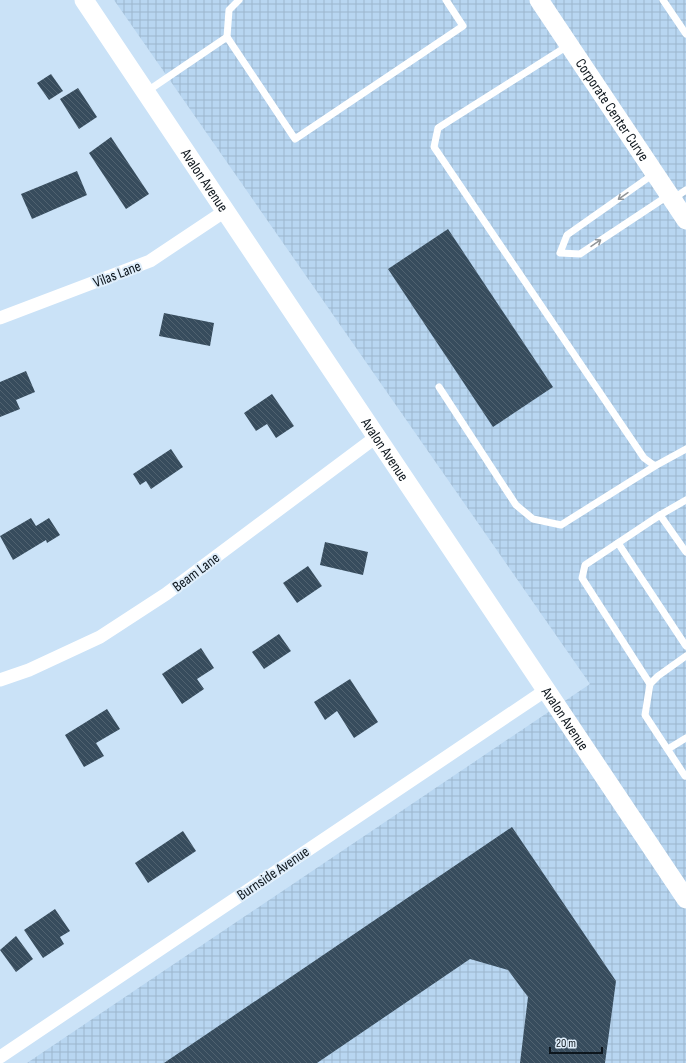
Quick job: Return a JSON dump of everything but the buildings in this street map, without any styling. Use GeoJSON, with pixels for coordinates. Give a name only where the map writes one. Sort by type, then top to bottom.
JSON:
{"type":"FeatureCollection","features":[{"type":"Feature","properties":{"kind":"street","name":"Avalon Avenue"},"geometry":{"type":"LineString","coordinates":[[84,0],[686,899]]}},
{"type":"Feature","properties":{"kind":"street","name":"Corporate Center Curve"},"geometry":{"type":"LineString","coordinates":[[539,0],[655,173],[676,195],[686,220]]}},
{"type":"Feature","properties":{"kind":"street","name":"Vilas Lane"},"geometry":{"type":"LineString","coordinates":[[0,318],[150,262],[225,211]]}},
{"type":"Feature","properties":{"kind":"street","name":"Beam Lane"},"geometry":{"type":"LineString","coordinates":[[0,680],[29,670],[100,637],[166,594],[376,437]]}},
{"type":"Feature","properties":{"kind":"street","name":"Burnside Avenue"},"geometry":{"type":"LineString","coordinates":[[0,1057],[546,690]]}},
{"type":"Feature","properties":{"kind":"lane"},"geometry":{"type":"LineString","coordinates":[[239,0],[229,10],[227,37],[295,139],[463,26],[446,0]]}},
{"type":"Feature","properties":{"kind":"lane"},"geometry":{"type":"LineString","coordinates":[[663,0],[686,34]]}},
{"type":"Feature","properties":{"kind":"lane"},"geometry":{"type":"LineString","coordinates":[[145,92],[227,37]]}},
{"type":"Feature","properties":{"kind":"lane"},"geometry":{"type":"LineString","coordinates":[[569,44],[438,128],[434,147],[644,458],[655,466]]}},
{"type":"Feature","properties":{"kind":"lane"},"geometry":{"type":"LineString","coordinates":[[655,173],[567,235],[560,253],[580,254],[676,195]]}},
{"type":"Feature","properties":{"kind":"lane"},"geometry":{"type":"LineString","coordinates":[[439,387],[516,505],[533,519],[561,525],[655,466],[686,449]]}},
{"type":"Feature","properties":{"kind":"lane"},"geometry":{"type":"LineString","coordinates":[[650,684],[582,578],[585,565],[660,515],[686,500]]}},
{"type":"Feature","properties":{"kind":"lane"},"geometry":{"type":"LineString","coordinates":[[660,515],[686,552]]}},
{"type":"Feature","properties":{"kind":"lane"},"geometry":{"type":"LineString","coordinates":[[618,544],[686,646]]}},
{"type":"Feature","properties":{"kind":"lane"},"geometry":{"type":"LineString","coordinates":[[685,776],[645,715],[650,684],[658,676],[686,656]]}},
{"type":"Feature","properties":{"kind":"lane"},"geometry":{"type":"LineString","coordinates":[[668,750],[686,738]]}},
{"type":"Feature","properties":{"kind":"shaded area"},"geometry":{"type":"Polygon","coordinates":[[[114,0],[686,0],[686,1063],[27,1063],[590,684],[114,0]]]}}]}
